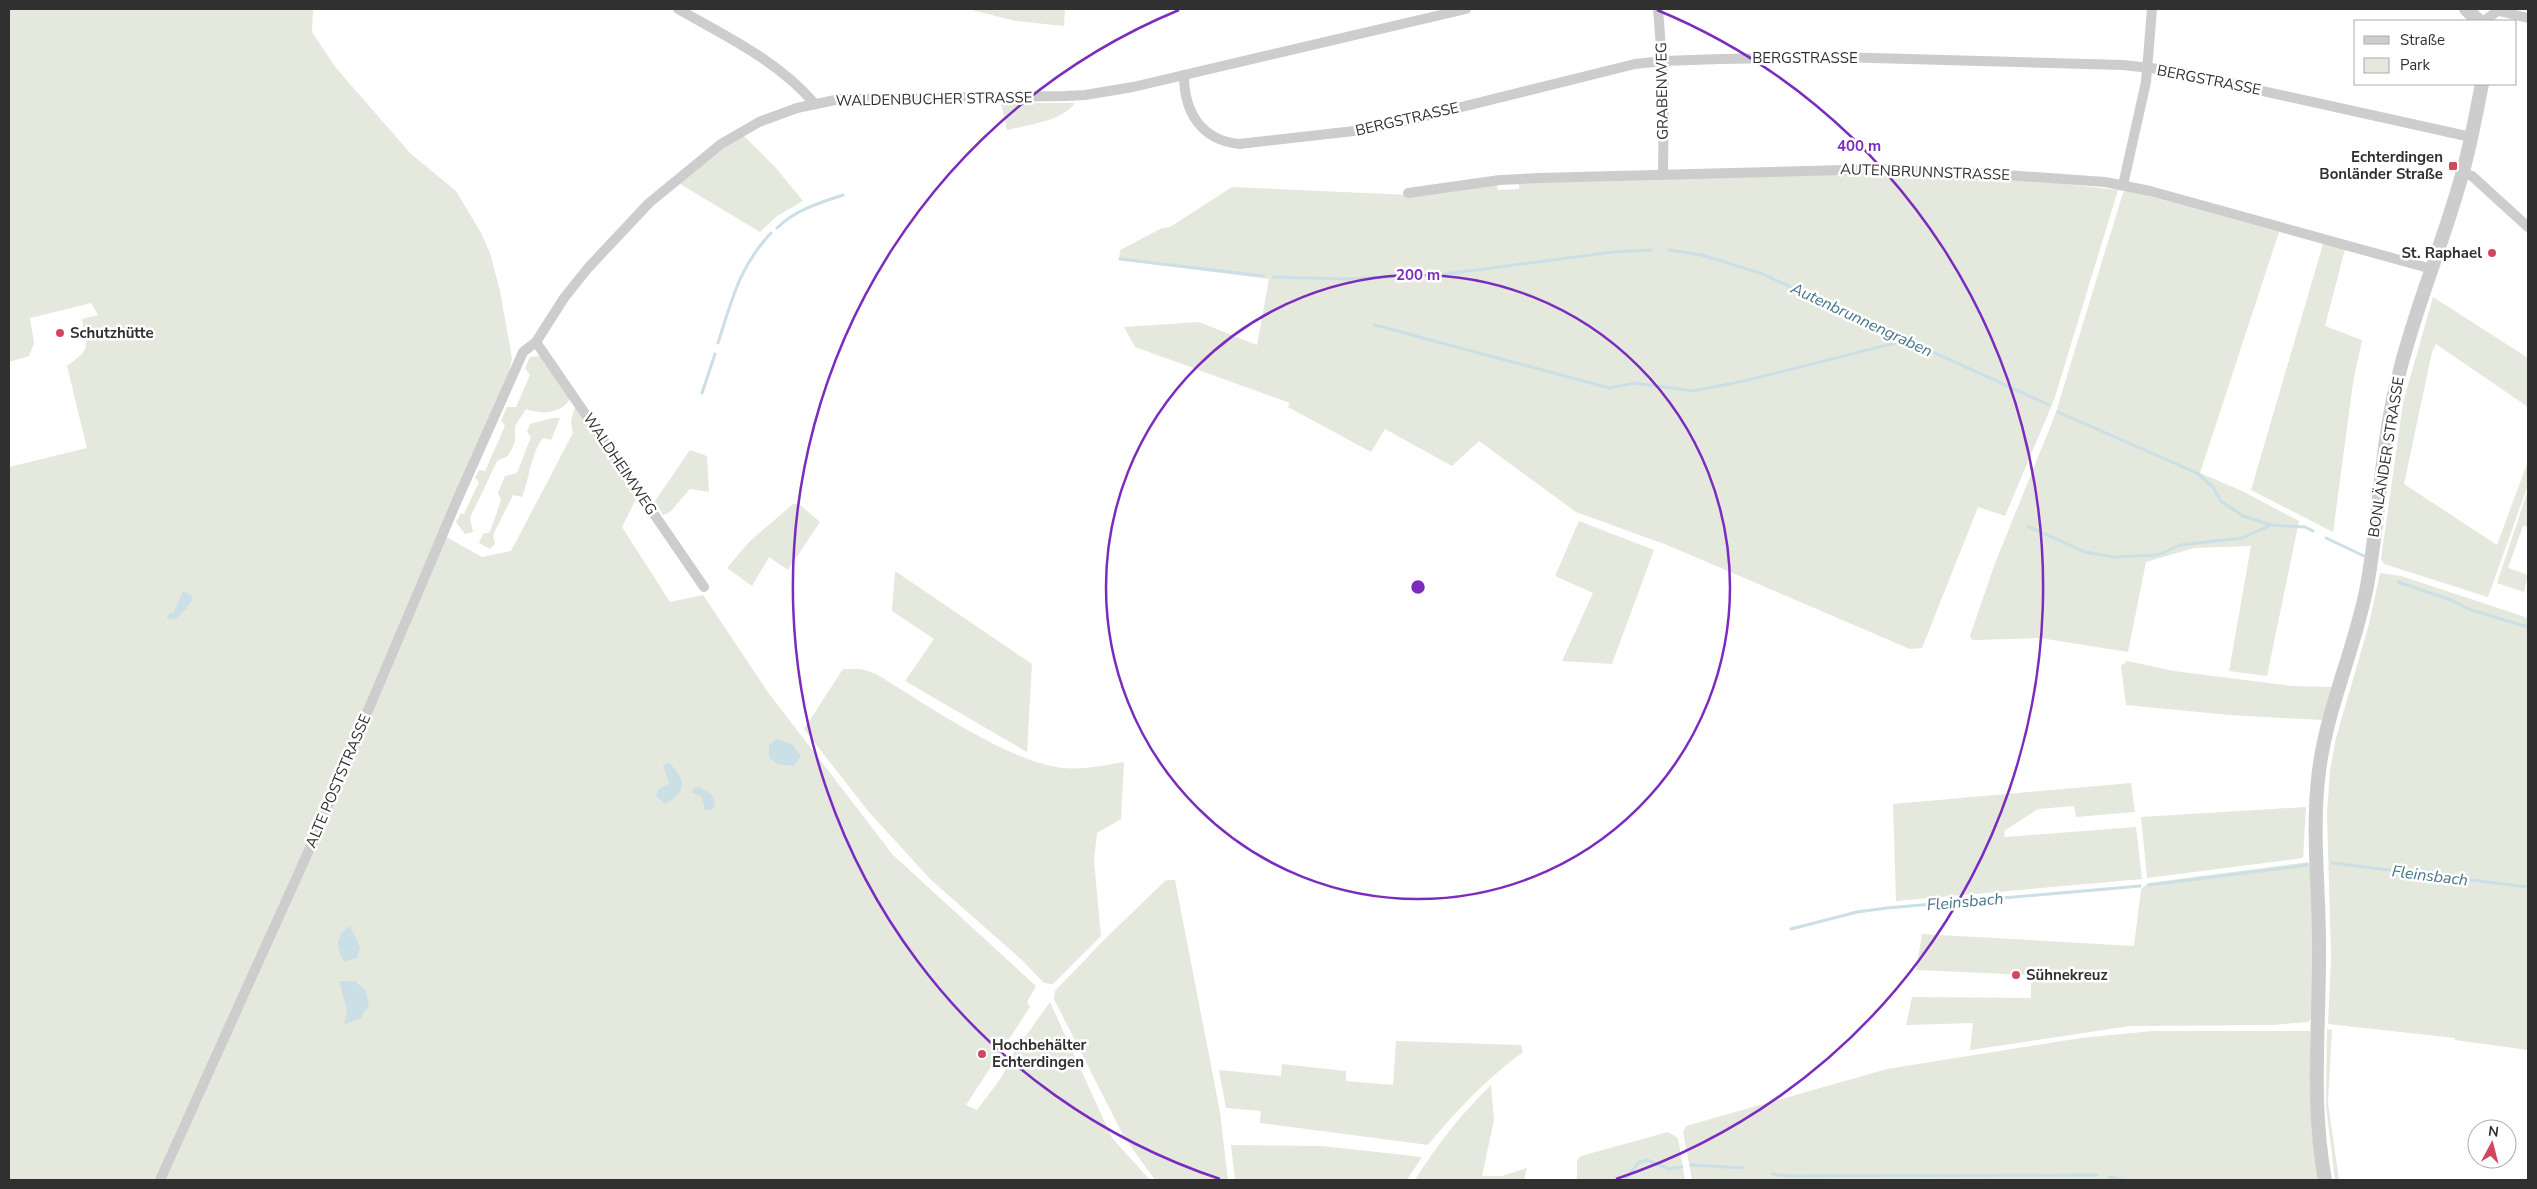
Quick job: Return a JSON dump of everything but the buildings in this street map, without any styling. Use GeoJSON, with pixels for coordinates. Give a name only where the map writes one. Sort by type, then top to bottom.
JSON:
{"type":"FeatureCollection","features":[{"type":"Feature","properties":{"kind":"street"},"geometry":{"type":"LineString","coordinates":[[678,9],[763,58],[782,72],[814,103]]}},
{"type":"Feature","properties":{"kind":"street","name":"WALDENBUCHER STRASSE"},"geometry":{"type":"LineString","coordinates":[[512,381],[524,352],[536,342],[564,298],[588,268],[628,225],[675,180],[713,150],[742,131],[778,114],[814,103],[856,98],[1085,95],[1184,75],[1466,9]]}},
{"type":"Feature","properties":{"kind":"street","name":"GRABENWEG"},"geometry":{"type":"LineString","coordinates":[[1658,9],[1663,61],[1663,174]]}},
{"type":"Feature","properties":{"kind":"street"},"geometry":{"type":"LineString","coordinates":[[2123,185],[2148,68],[2152,9]]}},
{"type":"Feature","properties":{"kind":"street"},"geometry":{"type":"LineString","coordinates":[[2466,9],[2479,20]]}},
{"type":"Feature","properties":{"kind":"street"},"geometry":{"type":"LineString","coordinates":[[2485,20],[2500,10],[2528,18]]}},
{"type":"Feature","properties":{"kind":"street","name":"BERGSTRASSE"},"geometry":{"type":"LineString","coordinates":[[1184,75],[1184,95],[1202,128],[1213,138],[1223,142],[1239,144],[1335,134],[1393,124],[1593,73],[1663,61],[1876,58],[2059,62],[2148,68],[2204,78],[2472,138]]}},
{"type":"Feature","properties":{"kind":"street","name":"BONLÄNDER STRASSE"},"geometry":{"type":"LineString","coordinates":[[2325,1180],[2318,1143],[2315,1087],[2320,956],[2316,808],[2319,771],[2326,733],[2357,630],[2370,565],[2394,391],[2463,172],[2472,138],[2482,85]]}},
{"type":"Feature","properties":{"kind":"street","name":"AUTENBRUNNSTRASSE"},"geometry":{"type":"LineString","coordinates":[[1408,193],[1500,180],[1663,174],[1882,169],[1980,173],[2123,185],[2432,269]]}},
{"type":"Feature","properties":{"kind":"street"},"geometry":{"type":"LineString","coordinates":[[2463,172],[2472,176],[2528,228]]}},
{"type":"Feature","properties":{"kind":"street","name":"WALDHEIMWEG"},"geometry":{"type":"LineString","coordinates":[[536,342],[704,587]]}},
{"type":"Feature","properties":{"kind":"street","name":"ALTE POSTSTRASSE"},"geometry":{"type":"LineString","coordinates":[[160,1180],[309,850],[458,498],[512,381]]}},
{"type":"Feature","properties":{"kind":"green space"},"geometry":{"type":"Polygon","coordinates":[[[9,9],[313,9],[312,32],[336,68],[411,154],[456,191],[481,233],[490,253],[500,291],[512,358],[507,381],[439,533],[482,557],[511,551],[573,433],[571,421],[575,407],[636,499],[622,527],[670,602],[703,595],[767,691],[893,855],[1036,986],[1027,1002],[1030,1007],[966,1105],[977,1110],[1001,1078],[1013,1054],[1050,1002],[1112,1138],[1150,1180],[9,1180],[9,467],[87,448],[67,366],[81,355],[86,347],[82,319],[98,315],[91,303],[30,318],[34,343],[29,356],[9,362],[9,9]]]}},
{"type":"Feature","properties":{"kind":"green space"},"geometry":{"type":"Polygon","coordinates":[[[968,9],[1065,9],[1064,26],[1015,21],[968,9]]]}},
{"type":"Feature","properties":{"kind":"green space"},"geometry":{"type":"Polygon","coordinates":[[[1001,103],[1075,103],[1062,114],[1053,118],[1007,130],[1001,103]]]}},
{"type":"Feature","properties":{"kind":"green space"},"geometry":{"type":"Polygon","coordinates":[[[743,135],[776,168],[803,201],[777,216],[760,232],[677,182],[712,154],[743,135]]]}},
{"type":"Feature","properties":{"kind":"green space"},"geometry":{"type":"Polygon","coordinates":[[[1900,173],[2030,180],[2118,190],[2054,400],[2005,516],[1978,507],[1922,648],[1910,649],[1667,545],[1576,512],[1479,441],[1452,466],[1385,429],[1371,452],[1288,407],[1290,403],[1135,347],[1124,327],[1199,322],[1257,345],[1269,279],[1119,260],[1120,250],[1162,228],[1170,227],[1232,187],[1410,195],[1497,183],[1498,190],[1519,189],[1519,182],[1900,173]]]}},
{"type":"Feature","properties":{"kind":"green space"},"geometry":{"type":"Polygon","coordinates":[[[2127,190],[2279,232],[2200,473],[2242,491],[2299,521],[2267,676],[2229,671],[2251,546],[2194,548],[2146,562],[2128,652],[2040,638],[1975,640],[1971,639],[1970,636],[1994,566],[2055,415],[2123,193],[2127,190]]]}},
{"type":"Feature","properties":{"kind":"green space"},"geometry":{"type":"Polygon","coordinates":[[[2323,244],[2345,249],[2325,326],[2362,340],[2353,383],[2333,532],[2251,490],[2323,244]]]}},
{"type":"Feature","properties":{"kind":"green space"},"geometry":{"type":"Polygon","coordinates":[[[2433,297],[2528,358],[2528,407],[2436,344],[2432,352],[2404,484],[2497,545],[2528,461],[2528,485],[2488,597],[2384,564],[2381,559],[2403,403],[2433,297]]]}},
{"type":"Feature","properties":{"kind":"green space"},"geometry":{"type":"Polygon","coordinates":[[[540,356],[571,398],[562,407],[551,412],[526,409],[515,426],[515,442],[508,456],[497,461],[470,518],[473,532],[465,534],[456,522],[461,513],[464,514],[479,482],[475,478],[479,470],[485,471],[505,426],[501,420],[507,407],[516,407],[530,375],[525,368],[530,357],[540,356]]]}},
{"type":"Feature","properties":{"kind":"green space"},"geometry":{"type":"Polygon","coordinates":[[[552,418],[560,418],[551,440],[543,438],[535,452],[522,497],[513,495],[493,535],[495,544],[490,549],[479,543],[483,534],[490,532],[501,500],[498,493],[505,476],[517,473],[531,437],[527,432],[530,424],[552,418]]]}},
{"type":"Feature","properties":{"kind":"green space"},"geometry":{"type":"Polygon","coordinates":[[[690,450],[707,456],[709,492],[690,489],[670,512],[663,515],[655,501],[690,450]]]}},
{"type":"Feature","properties":{"kind":"green space"},"geometry":{"type":"Polygon","coordinates":[[[2528,490],[2528,527],[2523,526],[2508,568],[2528,575],[2524,592],[2497,583],[2528,490]]]}},
{"type":"Feature","properties":{"kind":"green space"},"geometry":{"type":"Polygon","coordinates":[[[793,504],[799,504],[820,522],[788,570],[769,557],[752,586],[727,568],[749,542],[793,504]]]}},
{"type":"Feature","properties":{"kind":"green space"},"geometry":{"type":"Polygon","coordinates":[[[1579,521],[1654,550],[1612,664],[1562,661],[1593,593],[1555,576],[1579,521]]]}},
{"type":"Feature","properties":{"kind":"green space"},"geometry":{"type":"Polygon","coordinates":[[[895,571],[1032,664],[1027,752],[905,681],[934,639],[892,611],[895,571]]]}},
{"type":"Feature","properties":{"kind":"green space"},"geometry":{"type":"Polygon","coordinates":[[[2380,573],[2401,576],[2528,618],[2528,1050],[2455,1040],[2455,1038],[2328,1024],[2331,958],[2327,813],[2330,770],[2336,738],[2369,624],[2380,573]]]}},
{"type":"Feature","properties":{"kind":"green space"},"geometry":{"type":"Polygon","coordinates":[[[2127,661],[2174,671],[2291,686],[2332,687],[2322,720],[2229,715],[2126,705],[2121,666],[2127,661]]]}},
{"type":"Feature","properties":{"kind":"green space"},"geometry":{"type":"Polygon","coordinates":[[[843,669],[861,669],[876,674],[964,728],[988,741],[1035,761],[1056,767],[1073,768],[1090,768],[1124,762],[1121,819],[1097,833],[1094,861],[1101,936],[1053,984],[1044,983],[1023,961],[931,880],[868,811],[804,729],[843,669]]]}},
{"type":"Feature","properties":{"kind":"green space"},"geometry":{"type":"Polygon","coordinates":[[[2131,783],[2135,812],[2076,817],[2074,806],[2038,809],[2004,831],[2005,837],[2136,827],[2142,879],[1896,901],[1893,804],[2131,783]]]}},
{"type":"Feature","properties":{"kind":"green space"},"geometry":{"type":"Polygon","coordinates":[[[2306,807],[2303,858],[2147,878],[2141,817],[2306,807]]]}},
{"type":"Feature","properties":{"kind":"green space"},"geometry":{"type":"Polygon","coordinates":[[[2308,862],[2312,867],[2312,1018],[2308,1022],[2272,1025],[2130,1026],[1970,1050],[1973,1023],[1906,1025],[1912,997],[2031,998],[2031,975],[1916,970],[1922,934],[2134,946],[2141,889],[2148,883],[2308,862]]]}},
{"type":"Feature","properties":{"kind":"green space"},"geometry":{"type":"Polygon","coordinates":[[[1166,880],[1175,880],[1220,1112],[1228,1180],[1155,1180],[1124,1137],[1054,999],[1055,991],[1166,880]]]}},
{"type":"Feature","properties":{"kind":"green space"},"geometry":{"type":"Polygon","coordinates":[[[2327,1029],[2332,1030],[2328,1103],[2339,1180],[2335,1180],[2326,1106],[2327,1029]]]}},
{"type":"Feature","properties":{"kind":"green space"},"geometry":{"type":"Polygon","coordinates":[[[2153,1031],[2310,1031],[2312,1135],[2320,1180],[1692,1180],[1683,1132],[1686,1126],[1887,1069],[2081,1038],[2153,1031]]]}},
{"type":"Feature","properties":{"kind":"green space"},"geometry":{"type":"Polygon","coordinates":[[[1396,1041],[1521,1045],[1523,1052],[1496,1073],[1472,1096],[1428,1145],[1260,1123],[1261,1111],[1226,1108],[1219,1070],[1281,1076],[1282,1064],[1346,1071],[1346,1081],[1393,1085],[1396,1041]]]}},
{"type":"Feature","properties":{"kind":"green space"},"geometry":{"type":"Polygon","coordinates":[[[1491,1085],[1494,1120],[1482,1176],[1502,1176],[1527,1168],[1524,1180],[1415,1180],[1450,1130],[1491,1085]]]}},
{"type":"Feature","properties":{"kind":"green space"},"geometry":{"type":"Polygon","coordinates":[[[1668,1132],[1678,1138],[1685,1180],[1577,1180],[1577,1160],[1581,1156],[1668,1132]]]}},
{"type":"Feature","properties":{"kind":"green space"},"geometry":{"type":"Polygon","coordinates":[[[1231,1145],[1322,1146],[1422,1157],[1407,1180],[1235,1180],[1231,1145]]]}},
{"type":"Feature","properties":{"kind":"shaded area"},"geometry":{"type":"Polygon","coordinates":[[[183,591],[191,595],[193,600],[177,619],[167,618],[167,615],[174,612],[183,591]]]}},
{"type":"Feature","properties":{"kind":"shaded area"},"geometry":{"type":"Polygon","coordinates":[[[777,739],[792,744],[801,756],[794,766],[777,764],[769,758],[769,745],[777,739]]]}},
{"type":"Feature","properties":{"kind":"shaded area"},"geometry":{"type":"Polygon","coordinates":[[[669,762],[679,775],[682,784],[678,794],[666,804],[656,797],[658,790],[669,784],[663,765],[669,762]]]}},
{"type":"Feature","properties":{"kind":"shaded area"},"geometry":{"type":"Polygon","coordinates":[[[698,786],[713,796],[715,806],[711,810],[705,810],[702,797],[692,793],[694,788],[698,786]]]}},
{"type":"Feature","properties":{"kind":"shaded area"},"geometry":{"type":"Polygon","coordinates":[[[350,926],[360,947],[357,958],[345,962],[339,952],[338,942],[341,933],[350,926]]]}},
{"type":"Feature","properties":{"kind":"shaded area"},"geometry":{"type":"Polygon","coordinates":[[[339,981],[355,981],[366,991],[369,1005],[360,1019],[344,1024],[347,1010],[339,981]]]}},
{"type":"Feature","properties":{"kind":"waterway"},"geometry":{"type":"LineString","coordinates":[[777,228],[799,212],[843,195]]}},
{"type":"Feature","properties":{"kind":"waterway"},"geometry":{"type":"LineString","coordinates":[[718,343],[732,298],[744,271],[751,258],[771,233]]}},
{"type":"Feature","properties":{"kind":"waterway","name":"Autenbrunnengraben"},"geometry":{"type":"LineString","coordinates":[[1273,277],[1344,279],[1438,275],[1613,252],[1651,250]]}},
{"type":"Feature","properties":{"kind":"waterway","name":"Autenbrunnengraben"},"geometry":{"type":"LineString","coordinates":[[1669,250],[1702,255],[1760,273],[2049,405]]}},
{"type":"Feature","properties":{"kind":"waterway","name":"Autenbrunnengraben"},"geometry":{"type":"LineString","coordinates":[[1120,259],[1264,276]]}},
{"type":"Feature","properties":{"kind":"waterway"},"geometry":{"type":"LineString","coordinates":[[1375,325],[1609,388],[1636,383],[1693,391],[1744,381],[1907,340]]}},
{"type":"Feature","properties":{"kind":"waterway"},"geometry":{"type":"LineString","coordinates":[[702,393],[715,354]]}},
{"type":"Feature","properties":{"kind":"waterway","name":"Autenbrunnengraben"},"geometry":{"type":"LineString","coordinates":[[2058,412],[2197,473],[2213,487],[2221,501],[2243,516],[2271,525],[2305,527],[2313,531]]}},
{"type":"Feature","properties":{"kind":"waterway"},"geometry":{"type":"LineString","coordinates":[[2028,526],[2085,552],[2113,557],[2158,555],[2180,545],[2242,538],[2271,525]]}},
{"type":"Feature","properties":{"kind":"waterway","name":"Autenbrunnengraben"},"geometry":{"type":"LineString","coordinates":[[2326,538],[2364,556]]}},
{"type":"Feature","properties":{"kind":"waterway","name":"Autenbrunnengraben"},"geometry":{"type":"LineString","coordinates":[[2398,582],[2451,600],[2471,610],[2528,627]]}},
{"type":"Feature","properties":{"kind":"waterway","name":"Fleinsbach"},"geometry":{"type":"LineString","coordinates":[[2332,863],[2528,887]]}},
{"type":"Feature","properties":{"kind":"waterway","name":"Fleinsbach"},"geometry":{"type":"LineString","coordinates":[[2149,885],[2307,865]]}},
{"type":"Feature","properties":{"kind":"waterway","name":"Fleinsbach"},"geometry":{"type":"LineString","coordinates":[[1791,929],[1857,912],[1887,908],[2140,886]]}},
{"type":"Feature","properties":{"kind":"waterway"},"geometry":{"type":"LineString","coordinates":[[1625,1180],[1639,1162],[1647,1160],[1669,1169],[1682,1167]]}},
{"type":"Feature","properties":{"kind":"waterway"},"geometry":{"type":"LineString","coordinates":[[1691,1165],[1743,1168]]}},
{"type":"Feature","properties":{"kind":"waterway"},"geometry":{"type":"LineString","coordinates":[[1772,1174],[1789,1176],[2097,1175]]}},
{"type":"Feature","properties":{"kind":"waterway"},"geometry":{"type":"LineString","coordinates":[[2109,1177],[2124,1180]]}},
{"type":"Feature","properties":{"kind":"place","name":"Echterdingen Bonländer Straße"},"geometry":{"type":"Point","coordinates":[2453,166]}},
{"type":"Feature","properties":{"kind":"place","name":"St. Raphael"},"geometry":{"type":"Point","coordinates":[2492,253]}},
{"type":"Feature","properties":{"kind":"place","name":"Schutzhütte"},"geometry":{"type":"Point","coordinates":[60,333]}},
{"type":"Feature","properties":{"kind":"place","name":"Sühnekreuz"},"geometry":{"type":"Point","coordinates":[2016,975]}},
{"type":"Feature","properties":{"kind":"place","name":"Hochbehälter Echterdingen"},"geometry":{"type":"Point","coordinates":[982,1054]}}]}
